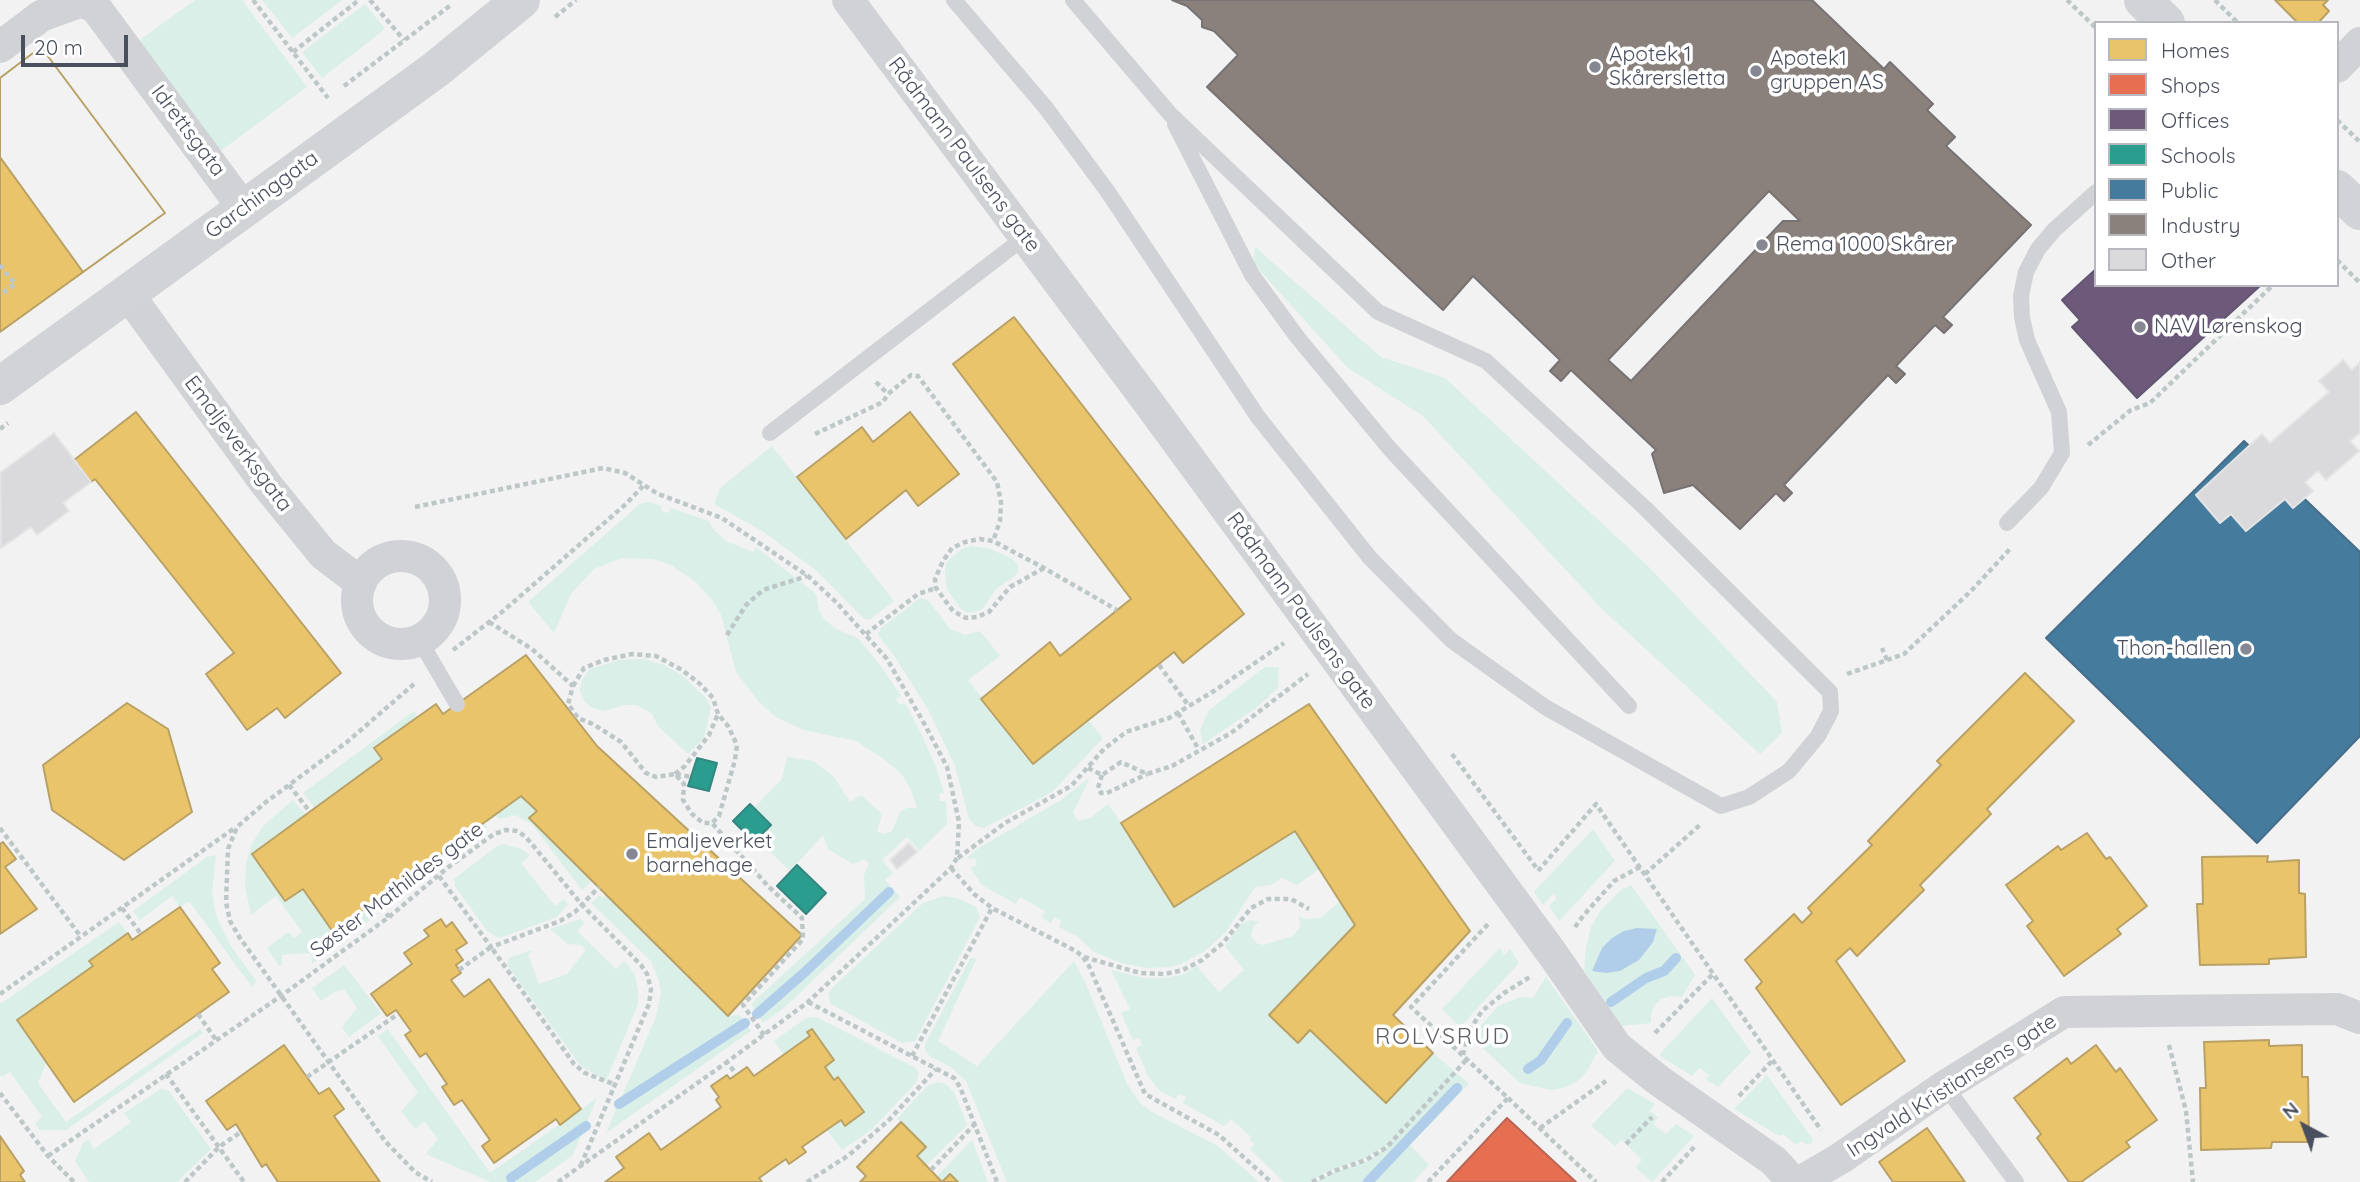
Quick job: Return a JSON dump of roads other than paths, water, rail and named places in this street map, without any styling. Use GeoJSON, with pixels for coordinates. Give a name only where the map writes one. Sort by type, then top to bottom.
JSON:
{"type":"FeatureCollection","features":[{"type":"Feature","properties":{"kind":"street","name":"Garchinggata"},"geometry":{"type":"LineString","coordinates":[[0,386],[435,70],[521,0]]}},
{"type":"Feature","properties":{"kind":"street","name":"Rådmann Paulsens gate"},"geometry":{"type":"LineString","coordinates":[[848,0],[1311,624],[1617,1047],[1658,1080],[1774,1161],[1793,1182]]}},
{"type":"Feature","properties":{"kind":"street"},"geometry":{"type":"LineString","coordinates":[[2143,0],[2164,21]]}},
{"type":"Feature","properties":{"kind":"street","name":"Idrettsgata"},"geometry":{"type":"LineString","coordinates":[[0,47],[41,16],[82,1],[96,8],[244,209]]}},
{"type":"Feature","properties":{"kind":"street"},"geometry":{"type":"LineString","coordinates":[[2339,190],[2360,211]]}},
{"type":"Feature","properties":{"kind":"street","name":"Emaljeverksgata"},"geometry":{"type":"LineString","coordinates":[[128,294],[274,494],[323,554],[361,583]]}},
{"type":"Feature","properties":{"kind":"street"},"geometry":{"type":"LineString","coordinates":[[407,556],[432,569],[443,587],[445,608],[432,633],[427,653],[405,644],[390,643],[377,637],[366,626],[359,612],[357,598],[361,583],[374,566],[393,557],[407,556]]}},
{"type":"Feature","properties":{"kind":"street","name":"Ingvald Kristiansens gate"},"geometry":{"type":"LineString","coordinates":[[1800,1182],[1841,1158],[1945,1086],[2064,1012],[2337,1009],[2360,1018]]}},
{"type":"Feature","properties":{"kind":"lane"},"geometry":{"type":"LineString","coordinates":[[954,0],[1054,119],[1108,192],[1258,417],[1370,558],[1451,640],[1545,707],[1721,806],[1749,797],[1789,771],[1818,736],[1827,720],[1831,711],[1830,692],[1645,508],[1486,361],[1378,312],[1170,114],[1073,0]]}},
{"type":"Feature","properties":{"kind":"lane"},"geometry":{"type":"LineString","coordinates":[[1170,114],[1252,275],[1298,338],[1390,449],[1629,706]]}},
{"type":"Feature","properties":{"kind":"lane"},"geometry":{"type":"LineString","coordinates":[[2007,523],[2041,488],[2063,453],[2059,412],[2027,340],[2021,317],[2021,296],[2026,272],[2038,249],[2054,230],[2094,194]]}},
{"type":"Feature","properties":{"kind":"lane"},"geometry":{"type":"LineString","coordinates":[[770,433],[1025,237]]}},
{"type":"Feature","properties":{"kind":"lane"},"geometry":{"type":"LineString","coordinates":[[427,653],[457,704]]}},
{"type":"Feature","properties":{"kind":"lane"},"geometry":{"type":"LineString","coordinates":[[1945,1086],[2016,1182]]}},
{"type":"Feature","properties":{"kind":"water"},"geometry":{"type":"Polygon","coordinates":[[[1637,928],[1657,929],[1653,942],[1639,960],[1620,971],[1592,971],[1602,948],[1612,938],[1637,928]]]}},
{"type":"Feature","properties":{"kind":"waterway"},"geometry":{"type":"LineString","coordinates":[[757,1014],[889,892]]}},
{"type":"Feature","properties":{"kind":"waterway"},"geometry":{"type":"LineString","coordinates":[[1611,1002],[1646,978],[1664,971],[1676,958]]}},
{"type":"Feature","properties":{"kind":"waterway"},"geometry":{"type":"LineString","coordinates":[[619,1104],[745,1023]]}},
{"type":"Feature","properties":{"kind":"waterway"},"geometry":{"type":"LineString","coordinates":[[1528,1069],[1541,1060],[1567,1023]]}},
{"type":"Feature","properties":{"kind":"waterway"},"geometry":{"type":"LineString","coordinates":[[1368,1182],[1457,1088]]}},
{"type":"Feature","properties":{"kind":"waterway"},"geometry":{"type":"LineString","coordinates":[[511,1178],[586,1126]]}},
{"type":"Feature","properties":{"kind":"place","name":"Apotek 1 Skårersletta"},"geometry":{"type":"Point","coordinates":[1595,67]}},
{"type":"Feature","properties":{"kind":"place","name":"Apotek1 gruppen AS"},"geometry":{"type":"Point","coordinates":[1756,71]}},
{"type":"Feature","properties":{"kind":"place","name":"Rema 1000 Skårer"},"geometry":{"type":"Point","coordinates":[1762,245]}},
{"type":"Feature","properties":{"kind":"place","name":"NAV Lørenskog"},"geometry":{"type":"Point","coordinates":[2140,327]}},
{"type":"Feature","properties":{"kind":"place","name":"Thon-hallen"},"geometry":{"type":"Point","coordinates":[2246,649]}},
{"type":"Feature","properties":{"kind":"place","name":"Emaljeverket barnehage"},"geometry":{"type":"Point","coordinates":[632,854]}},
{"type":"Feature","properties":{"kind":"district","name":"ROLVSRUD"},"geometry":{"type":"Point","coordinates":[1443,1037]}}]}
